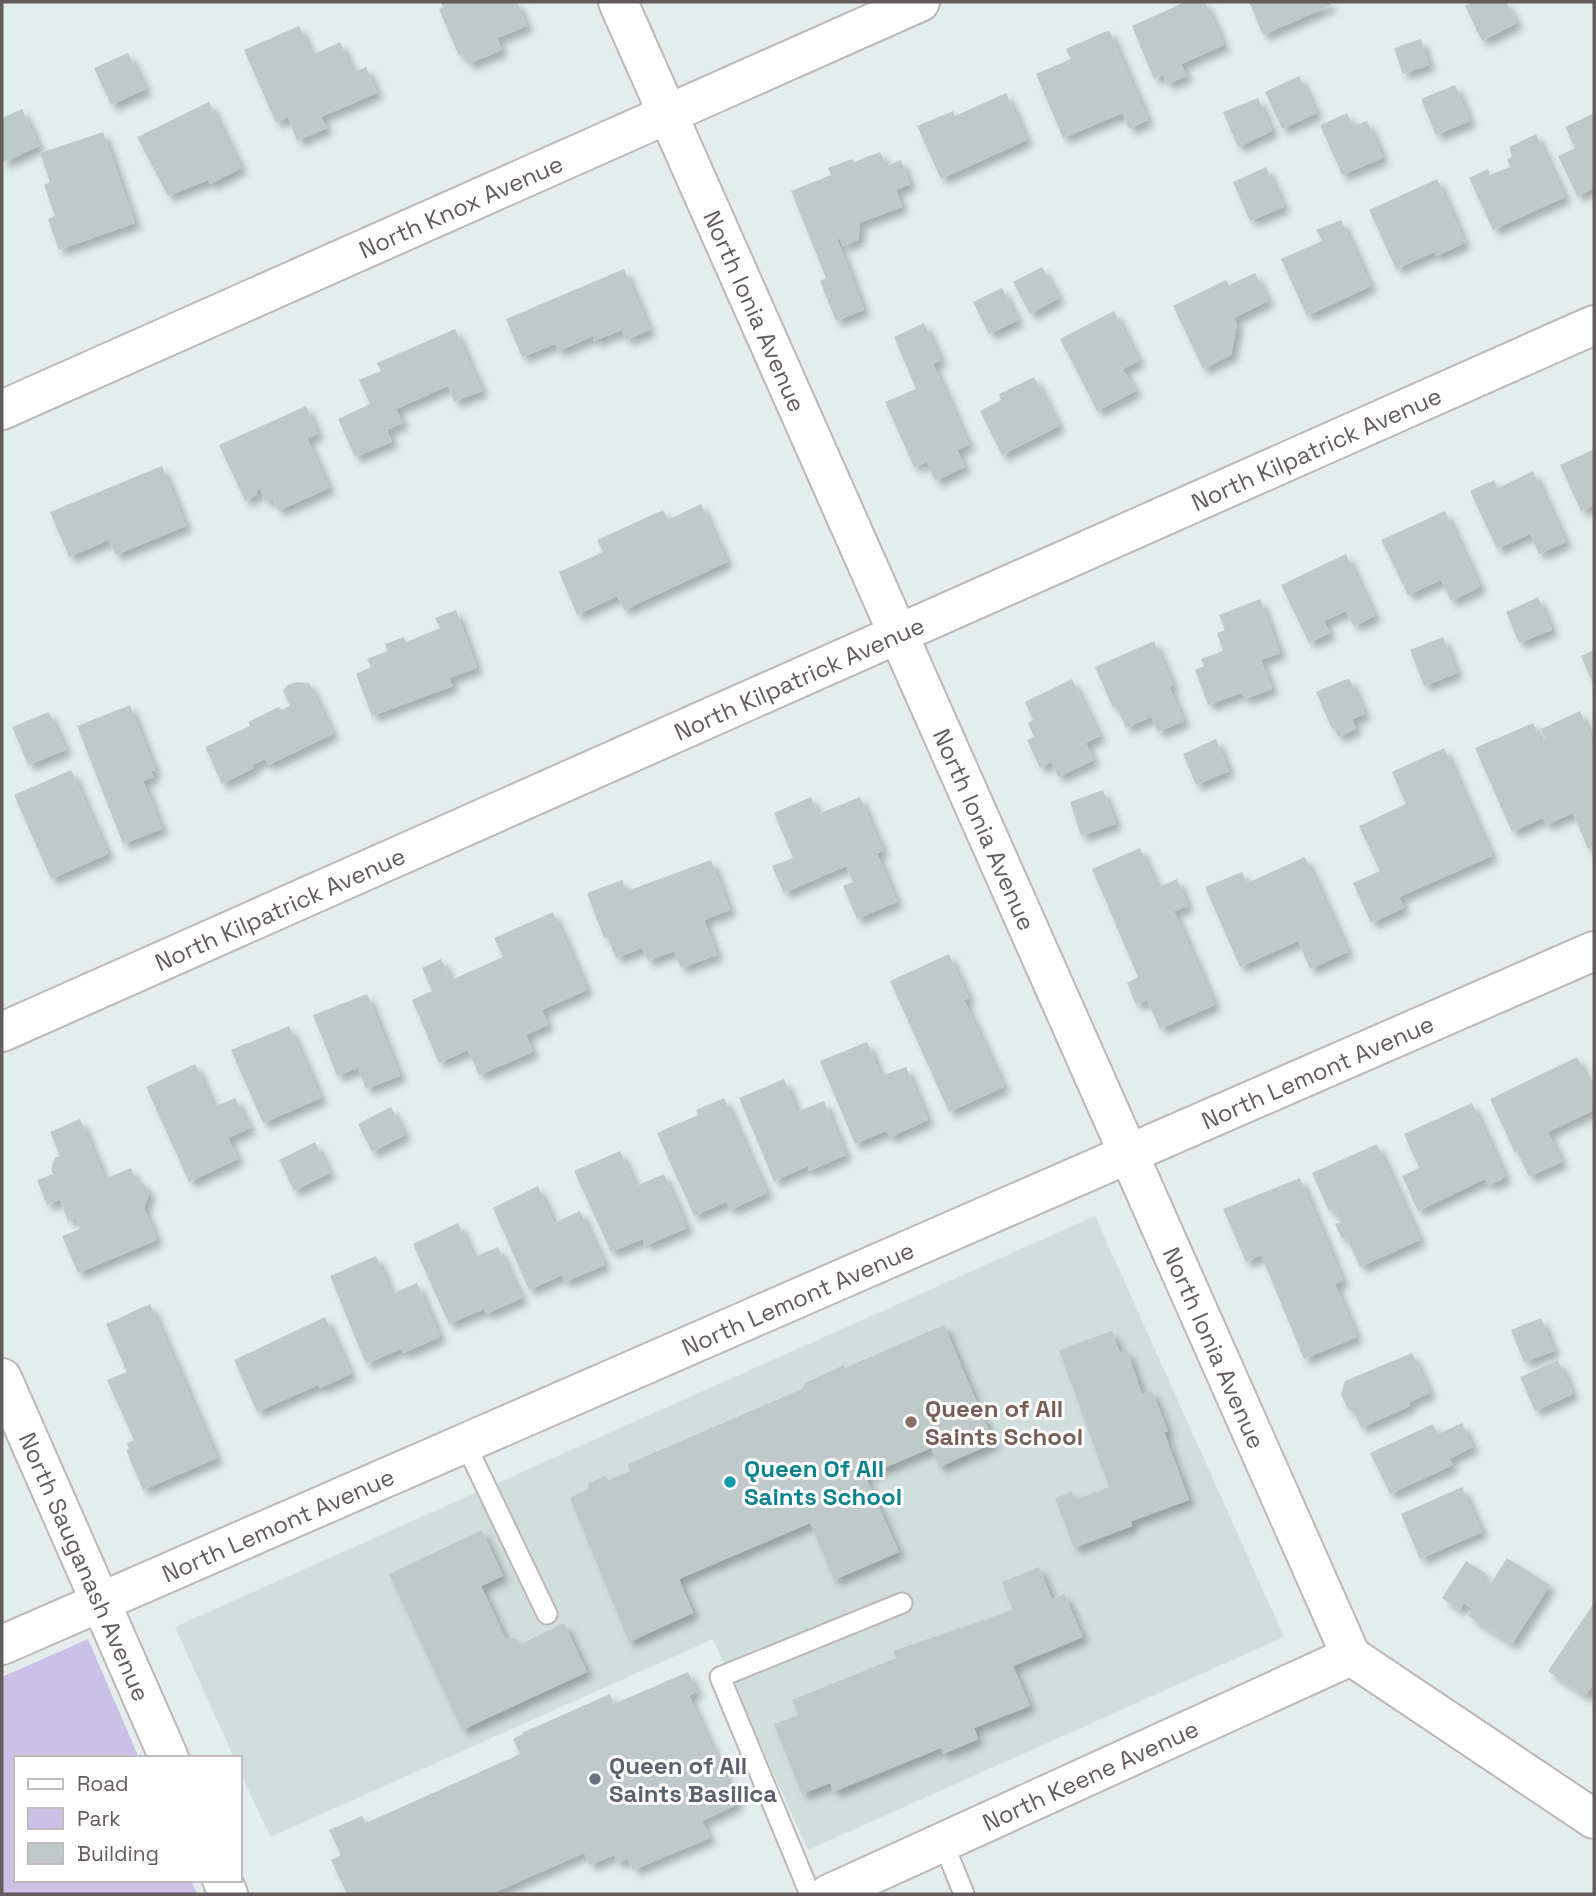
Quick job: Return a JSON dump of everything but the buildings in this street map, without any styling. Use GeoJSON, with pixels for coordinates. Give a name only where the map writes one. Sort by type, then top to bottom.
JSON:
{"type":"FeatureCollection","features":[{"type":"Feature","properties":{"kind":"street","name":"North Ionia Avenue"},"geometry":{"type":"LineString","coordinates":[[618,2],[1350,1656]]}},
{"type":"Feature","properties":{"kind":"street","name":"North Knox Avenue"},"geometry":{"type":"LineString","coordinates":[[2,410],[920,2]]}},
{"type":"Feature","properties":{"kind":"street","name":"North Kilpatrick Avenue"},"geometry":{"type":"LineString","coordinates":[[2,1032],[1594,325]]}},
{"type":"Feature","properties":{"kind":"street","name":"North Lemont Avenue"},"geometry":{"type":"LineString","coordinates":[[2,1645],[1594,951]]}},
{"type":"Feature","properties":{"kind":"street","name":"North Sauganash Avenue"},"geometry":{"type":"LineString","coordinates":[[2,1378],[168,1756]]}},
{"type":"Feature","properties":{"kind":"street"},"geometry":{"type":"LineString","coordinates":[[1350,1656],[1594,1819]]}},
{"type":"Feature","properties":{"kind":"street","name":"North Keene Avenue"},"geometry":{"type":"LineString","coordinates":[[829,1894],[1350,1656]]}},
{"type":"Feature","properties":{"kind":"lane"},"geometry":{"type":"LineString","coordinates":[[465,1443],[548,1614]]}},
{"type":"Feature","properties":{"kind":"lane"},"geometry":{"type":"LineString","coordinates":[[810,1894],[720,1677],[902,1603]]}},
{"type":"Feature","properties":{"kind":"lane"},"geometry":{"type":"LineString","coordinates":[[943,1842],[964,1894]]}},
{"type":"Feature","properties":{"kind":"shaded area","name":"Queen of All Saints School"},"geometry":{"type":"Polygon","coordinates":[[[1095,1216],[1284,1637],[808,1850],[713,1639],[270,1837],[242,1775],[242,1756],[233,1756],[175,1627],[1095,1216]]]}},
{"type":"Feature","properties":{"kind":"green space"},"geometry":{"type":"Polygon","coordinates":[[[88,1639],[138,1756],[14,1756],[14,1882],[192,1882],[197,1894],[2,1894],[2,1677],[88,1639]]]}},
{"type":"Feature","properties":{"kind":"place","name":"Queen of All Saints School"},"geometry":{"type":"Point","coordinates":[911,1422]}},
{"type":"Feature","properties":{"kind":"place","name":"Queen Of All Saints School"},"geometry":{"type":"Point","coordinates":[730,1482]}},
{"type":"Feature","properties":{"kind":"place","name":"Queen of All Saints Basilica"},"geometry":{"type":"Point","coordinates":[595,1779]}}]}
